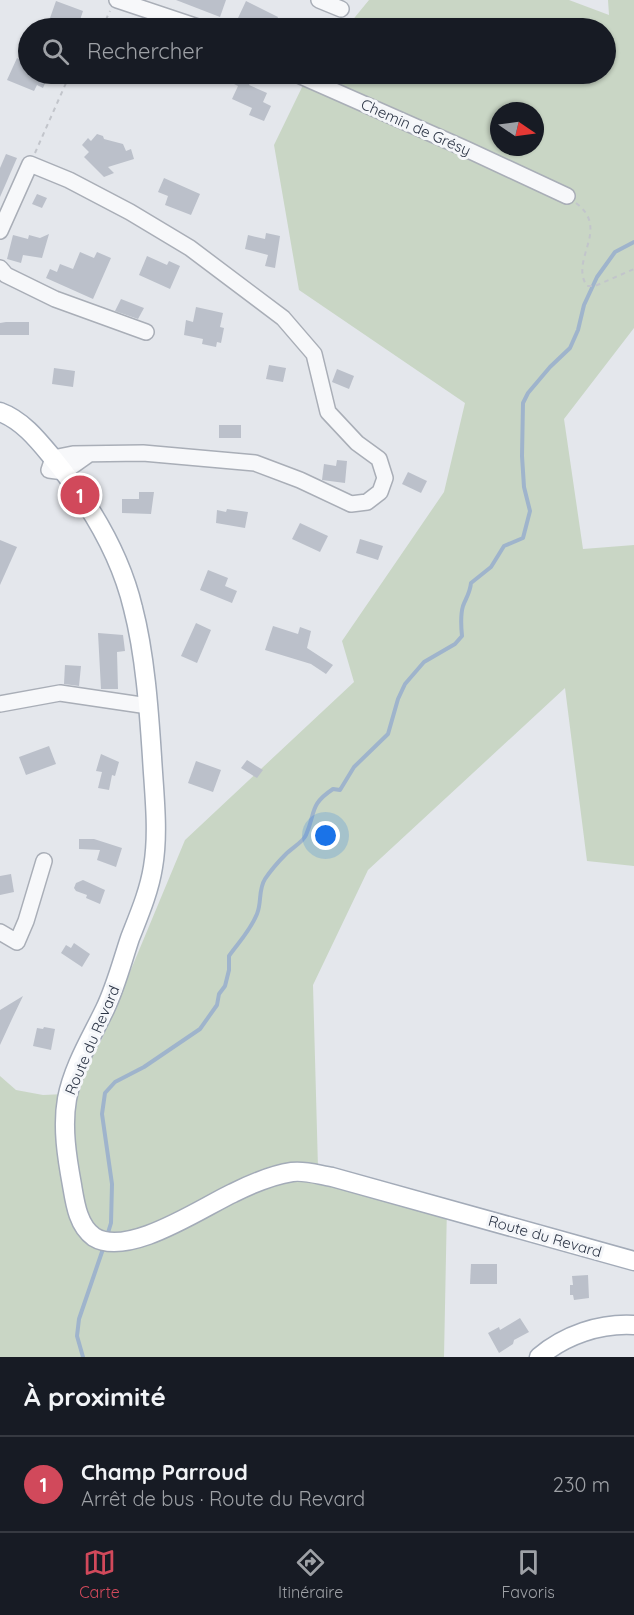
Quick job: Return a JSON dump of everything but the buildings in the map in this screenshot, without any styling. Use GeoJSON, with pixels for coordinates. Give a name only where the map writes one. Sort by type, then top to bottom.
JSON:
{"type":"FeatureCollection","features":[{"type":"Feature","properties":{"kind":"main road","name":"Route du Revard"},"geometry":{"type":"LineString","coordinates":[[0,412],[28,431],[98,520],[119,566],[134,609],[148,706],[154,795],[153,867],[144,903],[116,983],[72,1079],[66,1101],[65,1127],[74,1199],[79,1216],[90,1234],[100,1240],[120,1242],[145,1236],[259,1182],[296,1172],[332,1177],[634,1261]]}},
{"type":"Feature","properties":{"kind":"main road","name":"Route du Revard"},"geometry":{"type":"LineString","coordinates":[[0,419],[55,467]]}},
{"type":"Feature","properties":{"kind":"main road"},"geometry":{"type":"LineString","coordinates":[[540,1357],[566,1339],[585,1331],[634,1325]]}},
{"type":"Feature","properties":{"kind":"street"},"geometry":{"type":"LineString","coordinates":[[319,0],[341,9]]}},
{"type":"Feature","properties":{"kind":"street"},"geometry":{"type":"LineString","coordinates":[[114,5],[163,18]]}},
{"type":"Feature","properties":{"kind":"street","name":"Chemin de Grésy"},"geometry":{"type":"LineString","coordinates":[[319,84],[567,196]]}},
{"type":"Feature","properties":{"kind":"street"},"geometry":{"type":"LineString","coordinates":[[0,231],[30,164],[69,180],[130,212],[190,248],[283,318],[314,354],[328,412],[357,443],[379,459],[385,478],[380,492],[367,502],[351,504],[300,480],[255,463],[143,453],[88,455],[55,467]]}},
{"type":"Feature","properties":{"kind":"street"},"geometry":{"type":"LineString","coordinates":[[0,268],[6,275],[55,299],[146,332]]}},
{"type":"Feature","properties":{"kind":"street"},"geometry":{"type":"LineString","coordinates":[[0,704],[60,693],[148,706]]}},
{"type":"Feature","properties":{"kind":"street"},"geometry":{"type":"LineString","coordinates":[[0,932],[17,942],[26,921],[44,861]]}},
{"type":"Feature","properties":{"kind":"path"},"geometry":{"type":"LineString","coordinates":[[30,164],[66,84]]}},
{"type":"Feature","properties":{"kind":"path"},"geometry":{"type":"LineString","coordinates":[[567,196],[585,209],[592,227],[583,271],[587,286],[595,286],[634,269]]}},
{"type":"Feature","properties":{"kind":"green space"},"geometry":{"type":"Polygon","coordinates":[[[369,0],[569,0],[609,15],[608,0],[634,0],[634,328],[564,419],[583,549],[634,545],[634,866],[587,861],[565,688],[368,870],[313,985],[318,1168],[447,1205],[444,1357],[0,1357],[0,1076],[16,1090],[43,1095],[65,1094],[102,1039],[185,840],[354,682],[342,641],[444,492],[465,403],[299,290],[274,145],[304,84],[616,84],[616,18],[354,18],[369,0]]]}},
{"type":"Feature","properties":{"kind":"waterway"},"geometry":{"type":"LineString","coordinates":[[107,1236],[111,1223],[112,1184],[102,1114],[105,1093],[115,1082],[144,1067],[200,1029],[217,1005],[219,994],[225,986],[229,970],[229,956],[248,931],[257,914],[265,879],[283,857],[305,838],[314,809],[320,800],[333,789],[340,790],[354,767],[388,734],[405,684],[424,662],[455,644],[462,636],[462,610],[471,583],[491,567],[504,546],[523,538],[530,511],[524,487],[523,403],[528,393],[550,367],[570,348],[578,330],[584,305],[597,277],[615,252],[634,242]]}},
{"type":"Feature","properties":{"kind":"waterway"},"geometry":{"type":"LineString","coordinates":[[83,1357],[77,1336],[79,1319],[104,1246]]}},
{"type":"Feature","properties":{"kind":"place","name":"Champ Parroud"},"geometry":{"type":"Point","coordinates":[80,495]}}]}
